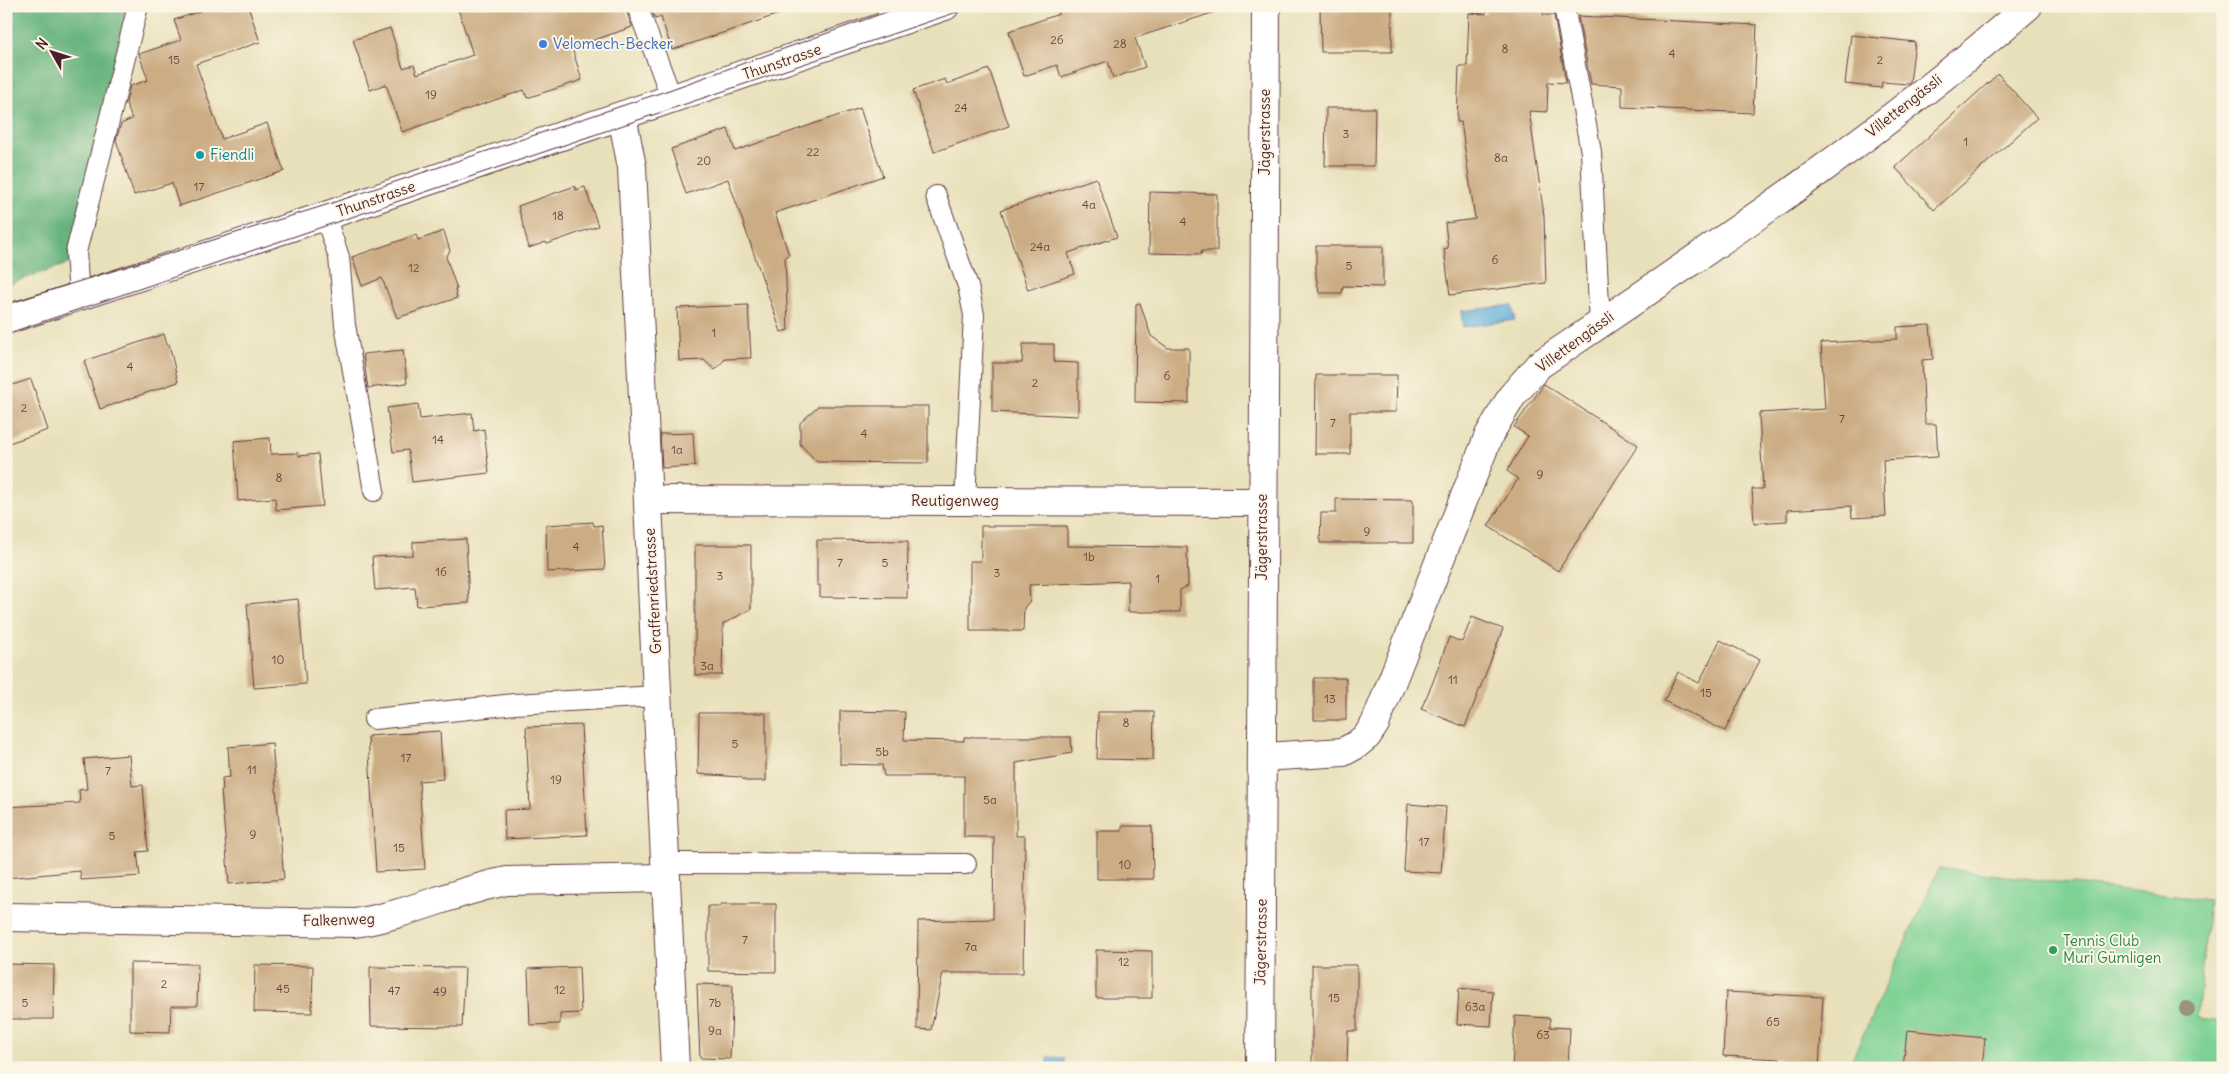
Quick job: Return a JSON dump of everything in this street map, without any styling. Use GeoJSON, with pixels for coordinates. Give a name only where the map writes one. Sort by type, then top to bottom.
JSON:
{"type":"FeatureCollection","features":[{"type":"Feature","properties":{"kind":"street","name":"Thunstrasse"},"geometry":{"type":"LineString","coordinates":[[6,320],[325,216],[672,99],[889,15],[945,6]]}},
{"type":"Feature","properties":{"kind":"street","name":"Jägerstrasse"},"geometry":{"type":"LineString","coordinates":[[1260,1068],[1266,6]]}},
{"type":"Feature","properties":{"kind":"street","name":"Villettengässli"},"geometry":{"type":"LineString","coordinates":[[1263,757],[1343,752],[1367,736],[1375,724],[1489,435],[1512,396],[1539,365],[1822,170],[1997,33],[2028,6]]}},
{"type":"Feature","properties":{"kind":"street","name":"Graffenriedstrasse"},"geometry":{"type":"LineString","coordinates":[[622,116],[632,166],[675,1068]]}},
{"type":"Feature","properties":{"kind":"street","name":"Reutigenweg"},"geometry":{"type":"LineString","coordinates":[[648,500],[1262,502]]}},
{"type":"Feature","properties":{"kind":"street","name":"Falkenweg"},"geometry":{"type":"LineString","coordinates":[[6,917],[355,923],[384,919],[486,885],[507,881],[665,871]]}},
{"type":"Feature","properties":{"kind":"lane"},"geometry":{"type":"LineString","coordinates":[[79,297],[76,252],[138,6]]}},
{"type":"Feature","properties":{"kind":"lane"},"geometry":{"type":"LineString","coordinates":[[637,6],[672,99]]}},
{"type":"Feature","properties":{"kind":"lane"},"geometry":{"type":"LineString","coordinates":[[1564,6],[1591,152],[1600,324]]}},
{"type":"Feature","properties":{"kind":"lane"},"geometry":{"type":"LineString","coordinates":[[936,196],[968,286],[974,315],[965,501]]}},
{"type":"Feature","properties":{"kind":"lane"},"geometry":{"type":"LineString","coordinates":[[325,216],[339,257],[345,325],[374,491]]}},
{"type":"Feature","properties":{"kind":"lane"},"geometry":{"type":"LineString","coordinates":[[374,719],[515,704],[657,696]]}},
{"type":"Feature","properties":{"kind":"lane"},"geometry":{"type":"LineString","coordinates":[[665,871],[966,864]]}},
{"type":"Feature","properties":{"kind":"green space"},"geometry":{"type":"Polygon","coordinates":[[[6,6],[133,6],[70,263],[6,285],[6,6]]]}},
{"type":"Feature","properties":{"kind":"green space","name":"Tennis Club Muri Gümligen"},"geometry":{"type":"Polygon","coordinates":[[[1939,868],[2209,900],[2197,1018],[2223,1021],[2223,1068],[1848,1068],[1939,868]]]}},
{"type":"Feature","properties":{"kind":"water"},"geometry":{"type":"Polygon","coordinates":[[[1512,305],[1515,320],[1463,327],[1461,311],[1512,305]]]}},
{"type":"Feature","properties":{"kind":"water"},"geometry":{"type":"Polygon","coordinates":[[[1048,1057],[1064,1058],[1064,1068],[1048,1068],[1048,1057]]]}},
{"type":"Feature","properties":{"kind":"building","name":"Fiendli"},"geometry":{"type":"Polygon","coordinates":[[[215,6],[248,6],[260,42],[196,64],[222,139],[267,123],[284,171],[179,206],[172,183],[134,195],[116,140],[121,124],[132,119],[126,103],[130,86],[148,80],[139,54],[181,40],[174,20],[215,6]]]}},
{"type":"Feature","properties":{"kind":"building"},"geometry":{"type":"Polygon","coordinates":[[[457,6],[625,6],[632,27],[572,48],[582,80],[527,98],[524,90],[402,132],[386,84],[370,90],[353,40],[390,28],[403,68],[414,65],[417,74],[473,55],[457,6]]]}},
{"type":"Feature","properties":{"kind":"building"},"geometry":{"type":"Polygon","coordinates":[[[650,6],[784,6],[785,12],[672,50],[661,17],[655,19],[650,6]]]}},
{"type":"Feature","properties":{"kind":"building"},"geometry":{"type":"Polygon","coordinates":[[[1057,6],[1214,6],[1215,12],[1135,38],[1145,67],[1113,78],[1108,61],[1061,77],[1057,65],[1024,76],[1009,31],[1059,14],[1057,6]]]}},
{"type":"Feature","properties":{"kind":"building"},"geometry":{"type":"Polygon","coordinates":[[[1320,6],[1392,6],[1392,52],[1321,52],[1320,6]]]}},
{"type":"Feature","properties":{"kind":"building"},"geometry":{"type":"Polygon","coordinates":[[[1486,6],[1544,6],[1543,15],[1554,15],[1566,83],[1548,82],[1547,112],[1529,111],[1544,216],[1546,283],[1450,295],[1444,249],[1448,248],[1445,223],[1475,219],[1461,122],[1457,122],[1459,66],[1467,66],[1469,13],[1486,14],[1486,6]]]}},
{"type":"Feature","properties":{"kind":"building"},"geometry":{"type":"Polygon","coordinates":[[[1578,16],[1757,25],[1753,113],[1622,107],[1622,86],[1591,84],[1578,16]]]}},
{"type":"Feature","properties":{"kind":"building"},"geometry":{"type":"Polygon","coordinates":[[[1851,35],[1915,42],[1910,83],[1882,82],[1881,88],[1845,84],[1851,35]]]}},
{"type":"Feature","properties":{"kind":"building"},"geometry":{"type":"Polygon","coordinates":[[[989,69],[1009,126],[934,152],[913,90],[945,79],[947,84],[989,69]]]}},
{"type":"Feature","properties":{"kind":"building"},"geometry":{"type":"Polygon","coordinates":[[[1998,74],[2037,118],[1934,210],[1895,167],[1998,74]]]}},
{"type":"Feature","properties":{"kind":"building"},"geometry":{"type":"Polygon","coordinates":[[[860,108],[883,176],[775,213],[789,255],[785,257],[788,330],[781,332],[728,179],[686,194],[671,149],[728,129],[735,151],[860,108]]]}},
{"type":"Feature","properties":{"kind":"building"},"geometry":{"type":"Polygon","coordinates":[[[1326,108],[1375,108],[1374,166],[1325,166],[1326,108]]]}},
{"type":"Feature","properties":{"kind":"building"},"geometry":{"type":"Polygon","coordinates":[[[1096,178],[1117,237],[1068,253],[1075,274],[1028,290],[1001,210],[1096,178]]]}},
{"type":"Feature","properties":{"kind":"building"},"geometry":{"type":"Polygon","coordinates":[[[575,186],[576,190],[585,187],[598,226],[547,244],[546,242],[529,248],[518,206],[575,186]]]}},
{"type":"Feature","properties":{"kind":"building"},"geometry":{"type":"Polygon","coordinates":[[[1150,192],[1217,194],[1217,251],[1202,251],[1201,254],[1149,253],[1150,192]]]}},
{"type":"Feature","properties":{"kind":"building"},"geometry":{"type":"Polygon","coordinates":[[[444,231],[450,251],[446,257],[457,289],[455,289],[457,298],[397,318],[382,278],[362,286],[352,257],[416,235],[418,240],[444,231]]]}},
{"type":"Feature","properties":{"kind":"building"},"geometry":{"type":"Polygon","coordinates":[[[1316,246],[1383,246],[1383,287],[1343,286],[1342,293],[1319,293],[1316,275],[1316,246]]]}},
{"type":"Feature","properties":{"kind":"building"},"geometry":{"type":"Polygon","coordinates":[[[1140,303],[1151,336],[1168,348],[1189,348],[1189,403],[1135,402],[1136,304],[1140,303]]]}},
{"type":"Feature","properties":{"kind":"building"},"geometry":{"type":"Polygon","coordinates":[[[748,305],[751,358],[725,359],[715,370],[704,360],[679,361],[677,308],[748,305]]]}},
{"type":"Feature","properties":{"kind":"building"},"geometry":{"type":"Polygon","coordinates":[[[1930,325],[1933,359],[1922,360],[1925,424],[1936,424],[1938,457],[1883,460],[1886,516],[1852,518],[1851,506],[1787,510],[1787,521],[1754,523],[1752,489],[1763,489],[1759,413],[1825,409],[1821,343],[1897,339],[1897,327],[1930,325]]]}},
{"type":"Feature","properties":{"kind":"building"},"geometry":{"type":"Polygon","coordinates":[[[164,334],[167,345],[169,344],[178,382],[100,409],[84,361],[164,334]]]}},
{"type":"Feature","properties":{"kind":"building"},"geometry":{"type":"Polygon","coordinates":[[[1023,344],[1054,344],[1054,362],[1078,363],[1078,416],[992,412],[992,363],[1022,363],[1023,344]]]}},
{"type":"Feature","properties":{"kind":"building"},"geometry":{"type":"Polygon","coordinates":[[[403,350],[407,383],[368,388],[363,354],[403,350]]]}},
{"type":"Feature","properties":{"kind":"building"},"geometry":{"type":"Polygon","coordinates":[[[1316,375],[1397,375],[1396,412],[1350,412],[1350,454],[1315,454],[1316,375]]]}},
{"type":"Feature","properties":{"kind":"building"},"geometry":{"type":"Polygon","coordinates":[[[31,379],[48,430],[6,444],[6,387],[31,379]]]}},
{"type":"Feature","properties":{"kind":"building"},"geometry":{"type":"Polygon","coordinates":[[[1544,384],[1638,445],[1558,571],[1488,526],[1518,479],[1507,471],[1528,436],[1514,427],[1544,384]]]}},
{"type":"Feature","properties":{"kind":"building"},"geometry":{"type":"Polygon","coordinates":[[[418,404],[420,419],[472,413],[474,431],[484,429],[489,473],[412,482],[408,450],[393,452],[387,408],[418,404]]]}},
{"type":"Feature","properties":{"kind":"building"},"geometry":{"type":"Polygon","coordinates":[[[818,406],[928,406],[928,463],[817,462],[800,444],[800,423],[818,406]]]}},
{"type":"Feature","properties":{"kind":"building"},"geometry":{"type":"Polygon","coordinates":[[[693,433],[695,466],[662,468],[660,434],[693,433]]]}},
{"type":"Feature","properties":{"kind":"building"},"geometry":{"type":"Polygon","coordinates":[[[270,438],[271,454],[298,453],[299,456],[318,454],[323,506],[276,510],[275,498],[238,501],[234,441],[270,438]]]}},
{"type":"Feature","properties":{"kind":"building"},"geometry":{"type":"Polygon","coordinates":[[[1336,499],[1413,500],[1413,543],[1320,543],[1321,513],[1336,513],[1336,499]]]}},
{"type":"Feature","properties":{"kind":"building"},"geometry":{"type":"Polygon","coordinates":[[[593,522],[594,526],[602,525],[605,569],[547,572],[546,525],[593,522]]]}},
{"type":"Feature","properties":{"kind":"building"},"geometry":{"type":"Polygon","coordinates":[[[981,526],[1067,526],[1067,546],[1187,547],[1188,586],[1180,590],[1180,612],[1128,612],[1128,581],[1029,585],[1030,601],[1024,608],[1023,631],[970,631],[970,561],[981,561],[981,526]]]}},
{"type":"Feature","properties":{"kind":"building"},"geometry":{"type":"Polygon","coordinates":[[[466,539],[469,603],[417,606],[415,587],[375,590],[372,557],[413,555],[413,542],[466,539]]]}},
{"type":"Feature","properties":{"kind":"building"},"geometry":{"type":"Polygon","coordinates":[[[817,540],[908,541],[907,598],[820,597],[820,585],[817,585],[817,540]]]}},
{"type":"Feature","properties":{"kind":"building"},"geometry":{"type":"Polygon","coordinates":[[[695,545],[751,545],[751,609],[723,624],[722,675],[695,675],[695,545]]]}},
{"type":"Feature","properties":{"kind":"building"},"geometry":{"type":"Polygon","coordinates":[[[298,599],[306,684],[254,688],[247,604],[298,599]]]}},
{"type":"Feature","properties":{"kind":"building"},"geometry":{"type":"Polygon","coordinates":[[[1472,617],[1503,629],[1465,727],[1421,709],[1449,637],[1462,642],[1472,617]]]}},
{"type":"Feature","properties":{"kind":"building"},"geometry":{"type":"Polygon","coordinates":[[[1720,640],[1760,660],[1725,731],[1664,701],[1678,672],[1699,683],[1720,640]]]}},
{"type":"Feature","properties":{"kind":"building"},"geometry":{"type":"Polygon","coordinates":[[[1314,678],[1346,678],[1346,720],[1314,720],[1314,678]]]}},
{"type":"Feature","properties":{"kind":"building"},"geometry":{"type":"Polygon","coordinates":[[[840,711],[905,712],[904,740],[964,741],[964,737],[1071,737],[1072,753],[1016,763],[1016,836],[1025,836],[1023,973],[943,973],[931,1030],[917,1029],[918,921],[993,919],[994,837],[964,837],[964,776],[884,776],[882,765],[840,764],[840,711]]]}},
{"type":"Feature","properties":{"kind":"building"},"geometry":{"type":"Polygon","coordinates":[[[1098,712],[1154,712],[1153,760],[1097,759],[1098,712]]]}},
{"type":"Feature","properties":{"kind":"building"},"geometry":{"type":"Polygon","coordinates":[[[699,713],[766,713],[766,781],[746,781],[740,777],[698,774],[699,713]]]}},
{"type":"Feature","properties":{"kind":"building"},"geometry":{"type":"Polygon","coordinates":[[[581,725],[587,835],[505,839],[504,810],[530,809],[526,727],[581,725]]]}},
{"type":"Feature","properties":{"kind":"building"},"geometry":{"type":"Polygon","coordinates":[[[440,731],[443,779],[419,781],[425,869],[376,872],[368,736],[440,731]]]}},
{"type":"Feature","properties":{"kind":"building"},"geometry":{"type":"Polygon","coordinates":[[[272,743],[284,879],[229,884],[221,790],[223,790],[222,778],[230,777],[228,747],[272,743]]]}},
{"type":"Feature","properties":{"kind":"building"},"geometry":{"type":"Polygon","coordinates":[[[129,755],[132,786],[143,785],[148,851],[137,852],[140,876],[81,880],[80,871],[6,878],[6,807],[80,803],[79,790],[87,789],[84,759],[129,755]]]}},
{"type":"Feature","properties":{"kind":"building"},"geometry":{"type":"Polygon","coordinates":[[[1408,804],[1446,807],[1441,873],[1404,871],[1408,804]]]}},
{"type":"Feature","properties":{"kind":"building"},"geometry":{"type":"Polygon","coordinates":[[[1122,826],[1152,826],[1153,879],[1097,879],[1097,831],[1122,831],[1122,826]]]}},
{"type":"Feature","properties":{"kind":"building"},"geometry":{"type":"Polygon","coordinates":[[[720,904],[776,904],[776,972],[708,971],[708,906],[720,906],[720,904]]]}},
{"type":"Feature","properties":{"kind":"building"},"geometry":{"type":"Polygon","coordinates":[[[1096,950],[1152,951],[1152,998],[1096,998],[1096,950]]]}},
{"type":"Feature","properties":{"kind":"building"},"geometry":{"type":"Polygon","coordinates":[[[130,963],[198,964],[197,1006],[171,1006],[170,1032],[130,1031],[130,963]]]}},
{"type":"Feature","properties":{"kind":"building"},"geometry":{"type":"Polygon","coordinates":[[[6,964],[54,965],[53,1019],[6,1019],[6,964]]]}},
{"type":"Feature","properties":{"kind":"building"},"geometry":{"type":"Polygon","coordinates":[[[255,965],[313,966],[312,1013],[254,1012],[255,965]]]}},
{"type":"Feature","properties":{"kind":"building"},"geometry":{"type":"Polygon","coordinates":[[[1312,965],[1357,965],[1357,1031],[1348,1031],[1347,1068],[1312,1068],[1312,965]]]}},
{"type":"Feature","properties":{"kind":"building"},"geometry":{"type":"Polygon","coordinates":[[[370,967],[465,968],[462,1027],[371,1026],[370,967]]]}},
{"type":"Feature","properties":{"kind":"building"},"geometry":{"type":"Polygon","coordinates":[[[579,967],[581,1013],[560,1014],[560,1024],[530,1025],[528,969],[579,967]]]}},
{"type":"Feature","properties":{"kind":"building"},"geometry":{"type":"Polygon","coordinates":[[[697,984],[733,985],[730,1059],[700,1058],[697,984]]]}},
{"type":"Feature","properties":{"kind":"building"},"geometry":{"type":"Polygon","coordinates":[[[1459,988],[1493,991],[1491,1026],[1457,1024],[1459,988]]]}},
{"type":"Feature","properties":{"kind":"building"},"geometry":{"type":"Polygon","coordinates":[[[1726,992],[1823,997],[1819,1068],[1779,1068],[1780,1059],[1723,1056],[1726,992]]]}},
{"type":"Feature","properties":{"kind":"building"},"geometry":{"type":"Polygon","coordinates":[[[1515,1016],[1550,1018],[1550,1027],[1570,1028],[1568,1068],[1512,1068],[1515,1016]]]}},
{"type":"Feature","properties":{"kind":"building"},"geometry":{"type":"Polygon","coordinates":[[[1907,1030],[1985,1038],[1982,1068],[1903,1068],[1907,1030]]]}},
{"type":"Feature","properties":{"kind":"tram line"},"geometry":{"type":"LineString","coordinates":[[6,304],[323,206],[669,90],[903,6]]}},
{"type":"Feature","properties":{"kind":"tram line"},"geometry":{"type":"LineString","coordinates":[[6,334],[975,6]]}},
{"type":"Feature","properties":{"kind":"place","name":"Velomech-Becker"},"geometry":{"type":"Point","coordinates":[543,44]}},
{"type":"Feature","properties":{"kind":"place","name":"Fiendli"},"geometry":{"type":"Point","coordinates":[200,155]}},
{"type":"Feature","properties":{"kind":"place","name":"Tennis Club Muri Gümligen"},"geometry":{"type":"Point","coordinates":[2053,950]}}]}
